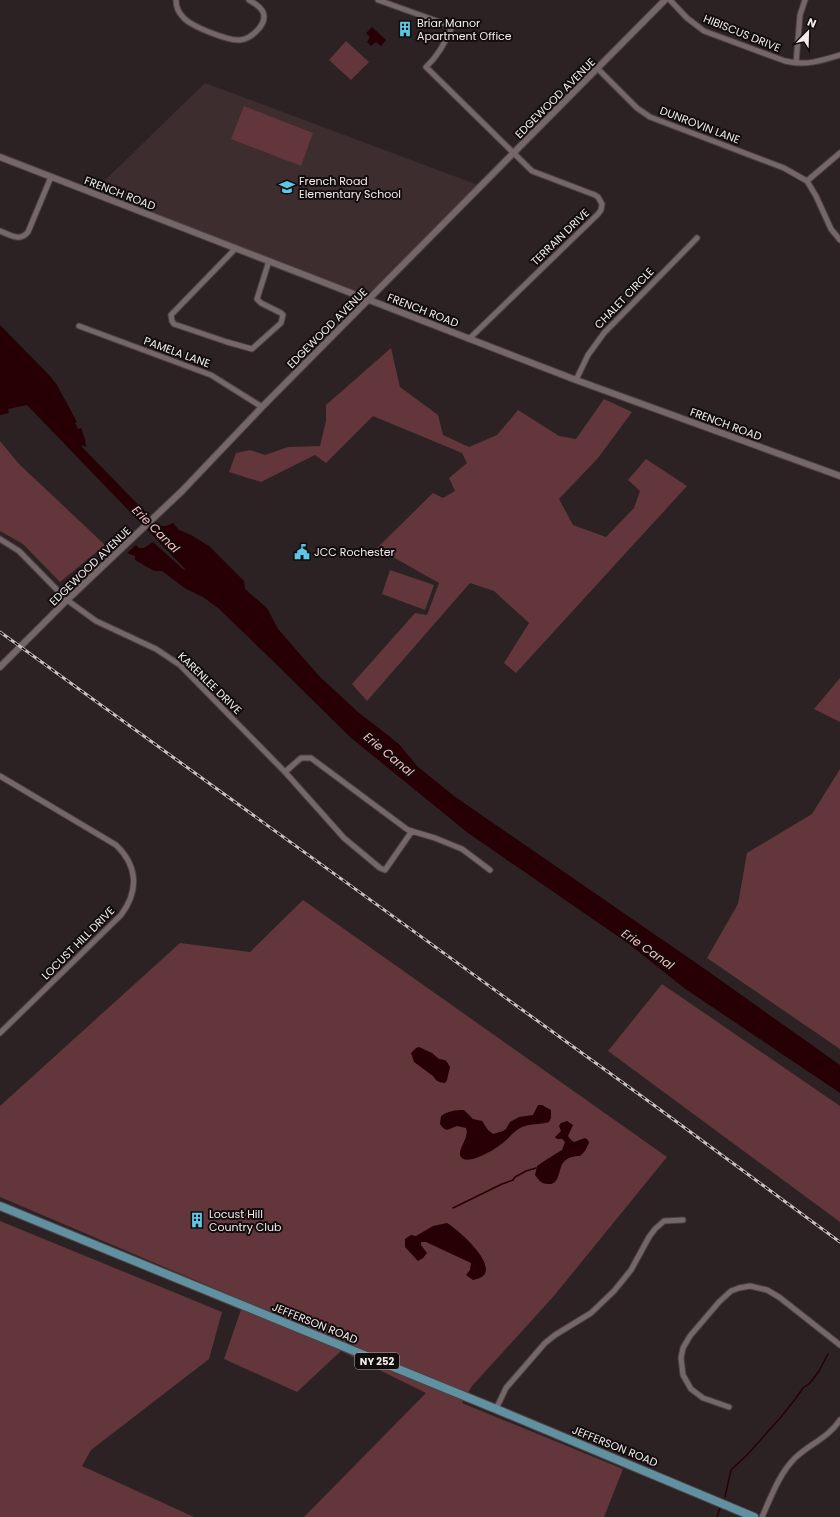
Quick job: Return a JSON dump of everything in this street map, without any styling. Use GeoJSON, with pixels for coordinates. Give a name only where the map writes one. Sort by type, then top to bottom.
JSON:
{"type":"FeatureCollection","features":[{"type":"Feature","properties":{"kind":"main road","name":"JEFFERSON ROAD"},"geometry":{"type":"LineString","coordinates":[[0,1206],[496,1409],[754,1517]]}},
{"type":"Feature","properties":{"kind":"street"},"geometry":{"type":"LineString","coordinates":[[176,0],[179,11],[188,22],[226,38],[239,40],[247,39],[252,35],[264,19],[262,10],[249,0]]}},
{"type":"Feature","properties":{"kind":"street"},"geometry":{"type":"LineString","coordinates":[[378,0],[448,25],[451,29],[442,48],[436,57],[426,67],[514,153]]}},
{"type":"Feature","properties":{"kind":"street","name":"EDGEWOOD AVENUE"},"geometry":{"type":"LineString","coordinates":[[0,667],[67,600],[166,507],[262,407],[665,0]]}},
{"type":"Feature","properties":{"kind":"street","name":"HIBISCUS DRIVE"},"geometry":{"type":"LineString","coordinates":[[670,0],[686,18],[704,31],[785,61],[796,63],[817,63],[840,55]]}},
{"type":"Feature","properties":{"kind":"street"},"geometry":{"type":"LineString","coordinates":[[796,63],[800,15],[805,0]]}},
{"type":"Feature","properties":{"kind":"street","name":"DUNROVIN LANE"},"geometry":{"type":"LineString","coordinates":[[598,69],[637,108],[650,117],[784,168],[807,181]]}},
{"type":"Feature","properties":{"kind":"street","name":"TERRAIN DRIVE"},"geometry":{"type":"LineString","coordinates":[[469,339],[598,214],[602,207],[601,200],[595,195],[532,171],[514,153]]}},
{"type":"Feature","properties":{"kind":"street"},"geometry":{"type":"LineString","coordinates":[[840,153],[807,181],[816,196],[831,229],[840,240]]}},
{"type":"Feature","properties":{"kind":"street","name":"FRENCH ROAD"},"geometry":{"type":"LineString","coordinates":[[0,157],[576,380],[840,476]]}},
{"type":"Feature","properties":{"kind":"street"},"geometry":{"type":"LineString","coordinates":[[0,231],[16,237],[26,235],[51,176]]}},
{"type":"Feature","properties":{"kind":"street","name":"CHALET CIRCLE"},"geometry":{"type":"LineString","coordinates":[[576,380],[588,355],[604,333],[697,238]]}},
{"type":"Feature","properties":{"kind":"street"},"geometry":{"type":"LineString","coordinates":[[236,248],[172,315],[172,321],[174,324],[252,349],[281,323],[283,318],[281,313],[260,303],[257,299],[269,261]]}},
{"type":"Feature","properties":{"kind":"street","name":"PAMELA LANE"},"geometry":{"type":"LineString","coordinates":[[79,326],[211,375],[262,407]]}},
{"type":"Feature","properties":{"kind":"street","name":"KARENLEE DRIVE"},"geometry":{"type":"LineString","coordinates":[[0,539],[19,551],[67,600],[96,621],[160,652],[180,665],[285,772],[344,838],[380,868],[385,870],[412,831]]}},
{"type":"Feature","properties":{"kind":"street"},"geometry":{"type":"LineString","coordinates":[[285,772],[301,758],[311,758],[408,830],[435,838],[462,849],[490,870]]}},
{"type":"Feature","properties":{"kind":"street","name":"LOCUST HILL DRIVE"},"geometry":{"type":"LineString","coordinates":[[0,776],[116,845],[122,851],[131,866],[134,884],[131,899],[121,915],[0,1033]]}},
{"type":"Feature","properties":{"kind":"street"},"geometry":{"type":"LineString","coordinates":[[496,1409],[506,1388],[545,1343],[555,1335],[591,1313],[614,1291],[633,1266],[649,1237],[660,1224],[664,1221],[683,1220]]}},
{"type":"Feature","properties":{"kind":"street"},"geometry":{"type":"LineString","coordinates":[[729,1407],[702,1398],[691,1389],[686,1383],[682,1371],[681,1358],[683,1348],[687,1340],[719,1302],[731,1292],[739,1288],[750,1286],[767,1290],[840,1345]]}},
{"type":"Feature","properties":{"kind":"street"},"geometry":{"type":"LineString","coordinates":[[762,1517],[776,1486],[789,1465],[804,1450],[829,1433],[840,1420]]}},
{"type":"Feature","properties":{"kind":"shaded area"},"geometry":{"type":"Polygon","coordinates":[[[346,41],[369,62],[351,80],[329,60],[346,41]]]}},
{"type":"Feature","properties":{"kind":"shaded area","name":"French Road Elementary School"},"geometry":{"type":"Polygon","coordinates":[[[205,83],[478,185],[372,290],[364,294],[95,190],[205,83]]]}},
{"type":"Feature","properties":{"kind":"shaded area"},"geometry":{"type":"Polygon","coordinates":[[[244,106],[313,133],[301,166],[231,139],[244,106]]]}},
{"type":"Feature","properties":{"kind":"shaded area"},"geometry":{"type":"Polygon","coordinates":[[[391,348],[400,387],[438,415],[443,435],[469,447],[497,435],[518,410],[559,436],[576,439],[604,399],[632,412],[598,458],[559,499],[573,525],[606,537],[634,508],[640,491],[628,480],[646,459],[687,486],[516,673],[504,663],[529,623],[494,591],[470,583],[367,701],[352,684],[415,613],[427,615],[439,583],[377,548],[433,493],[443,498],[455,491],[449,478],[467,463],[462,453],[373,416],[326,463],[315,455],[261,482],[229,472],[236,453],[250,450],[265,455],[288,447],[320,446],[326,421],[326,405],[391,348]]]}},
{"type":"Feature","properties":{"kind":"shaded area"},"geometry":{"type":"Polygon","coordinates":[[[0,441],[19,464],[105,545],[60,582],[23,544],[0,531],[0,441]]]}},
{"type":"Feature","properties":{"kind":"shaded area"},"geometry":{"type":"Polygon","coordinates":[[[390,570],[434,585],[425,610],[382,594],[390,570]]]}},
{"type":"Feature","properties":{"kind":"shaded area"},"geometry":{"type":"Polygon","coordinates":[[[840,678],[840,722],[814,709],[840,678]]]}},
{"type":"Feature","properties":{"kind":"shaded area"},"geometry":{"type":"Polygon","coordinates":[[[840,769],[840,1049],[707,958],[738,904],[747,853],[812,814],[840,769]]]}},
{"type":"Feature","properties":{"kind":"shaded area","name":"Locust Hill Country Club"},"geometry":{"type":"Polygon","coordinates":[[[303,900],[667,1157],[553,1297],[472,1386],[462,1403],[623,1469],[604,1517],[304,1517],[426,1393],[341,1351],[297,1392],[224,1359],[244,1301],[0,1197],[0,1106],[180,943],[250,952],[303,900]]]}},
{"type":"Feature","properties":{"kind":"shaded area"},"geometry":{"type":"Polygon","coordinates":[[[662,984],[840,1106],[840,1222],[608,1051],[662,984]]]}},
{"type":"Feature","properties":{"kind":"shaded area"},"geometry":{"type":"Polygon","coordinates":[[[0,1221],[222,1312],[209,1359],[91,1450],[82,1466],[194,1517],[0,1517],[0,1221]]]}},
{"type":"Feature","properties":{"kind":"water"},"geometry":{"type":"Polygon","coordinates":[[[372,27],[386,40],[381,46],[376,42],[371,46],[367,42],[370,37],[366,33],[372,27]]]}},
{"type":"Feature","properties":{"kind":"water","name":"Erie Canal"},"geometry":{"type":"Polygon","coordinates":[[[0,325],[57,385],[77,422],[75,423],[78,429],[81,428],[86,447],[82,445],[82,447],[159,526],[166,526],[173,523],[179,530],[191,535],[209,546],[244,581],[245,589],[267,608],[278,629],[319,676],[358,712],[399,744],[417,766],[454,796],[699,965],[840,1065],[840,1093],[684,988],[629,944],[468,833],[350,737],[218,608],[203,597],[186,589],[162,571],[154,571],[135,560],[135,556],[127,553],[136,545],[139,548],[144,548],[153,542],[186,570],[27,405],[8,409],[9,413],[0,415],[0,325]]]}},
{"type":"Feature","properties":{"kind":"water"},"geometry":{"type":"Polygon","coordinates":[[[419,1047],[447,1062],[450,1067],[445,1083],[436,1080],[414,1062],[411,1053],[419,1047]]]}},
{"type":"Feature","properties":{"kind":"water"},"geometry":{"type":"Polygon","coordinates":[[[538,1105],[542,1105],[551,1110],[551,1118],[549,1122],[522,1127],[492,1150],[469,1160],[461,1157],[460,1154],[467,1132],[466,1128],[457,1126],[447,1130],[440,1124],[441,1116],[444,1114],[452,1111],[464,1110],[473,1119],[482,1121],[488,1130],[493,1134],[503,1131],[510,1122],[519,1117],[533,1115],[538,1105]]]}},
{"type":"Feature","properties":{"kind":"water"},"geometry":{"type":"Polygon","coordinates":[[[567,1121],[573,1125],[568,1136],[571,1140],[574,1142],[585,1138],[589,1143],[585,1151],[580,1156],[566,1159],[561,1166],[555,1182],[552,1184],[544,1183],[535,1175],[537,1166],[562,1150],[565,1142],[562,1139],[557,1139],[555,1137],[561,1131],[559,1126],[561,1123],[567,1121]]]}},
{"type":"Feature","properties":{"kind":"water"},"geometry":{"type":"Polygon","coordinates":[[[447,1223],[462,1234],[478,1252],[484,1261],[486,1270],[483,1276],[473,1280],[466,1275],[470,1270],[471,1263],[426,1242],[421,1242],[421,1245],[427,1253],[418,1261],[405,1247],[405,1239],[411,1235],[416,1236],[433,1226],[447,1223]]]}},
{"type":"Feature","properties":{"kind":"waterway"},"geometry":{"type":"LineString","coordinates":[[453,1208],[513,1180],[515,1177],[526,1171],[536,1168]]}},
{"type":"Feature","properties":{"kind":"waterway"},"geometry":{"type":"LineString","coordinates":[[725,1497],[731,1470],[747,1455],[781,1417],[803,1388],[810,1383],[819,1371],[828,1354]]}},
{"type":"Feature","properties":{"kind":"waterway"},"geometry":{"type":"LineString","coordinates":[[717,1517],[720,1508]]}},
{"type":"Feature","properties":{"kind":"railway"},"geometry":{"type":"LineString","coordinates":[[0,632],[651,1103],[840,1242]]}},
{"type":"Feature","properties":{"kind":"place","name":"Briar Manor Apartment Office"},"geometry":{"type":"Point","coordinates":[405,29]}},
{"type":"Feature","properties":{"kind":"place","name":"French Road Elementary School"},"geometry":{"type":"Point","coordinates":[287,187]}},
{"type":"Feature","properties":{"kind":"place","name":"JCC Rochester"},"geometry":{"type":"Point","coordinates":[302,552]}},
{"type":"Feature","properties":{"kind":"place","name":"Locust Hill Country Club"},"geometry":{"type":"Point","coordinates":[197,1220]}}]}
